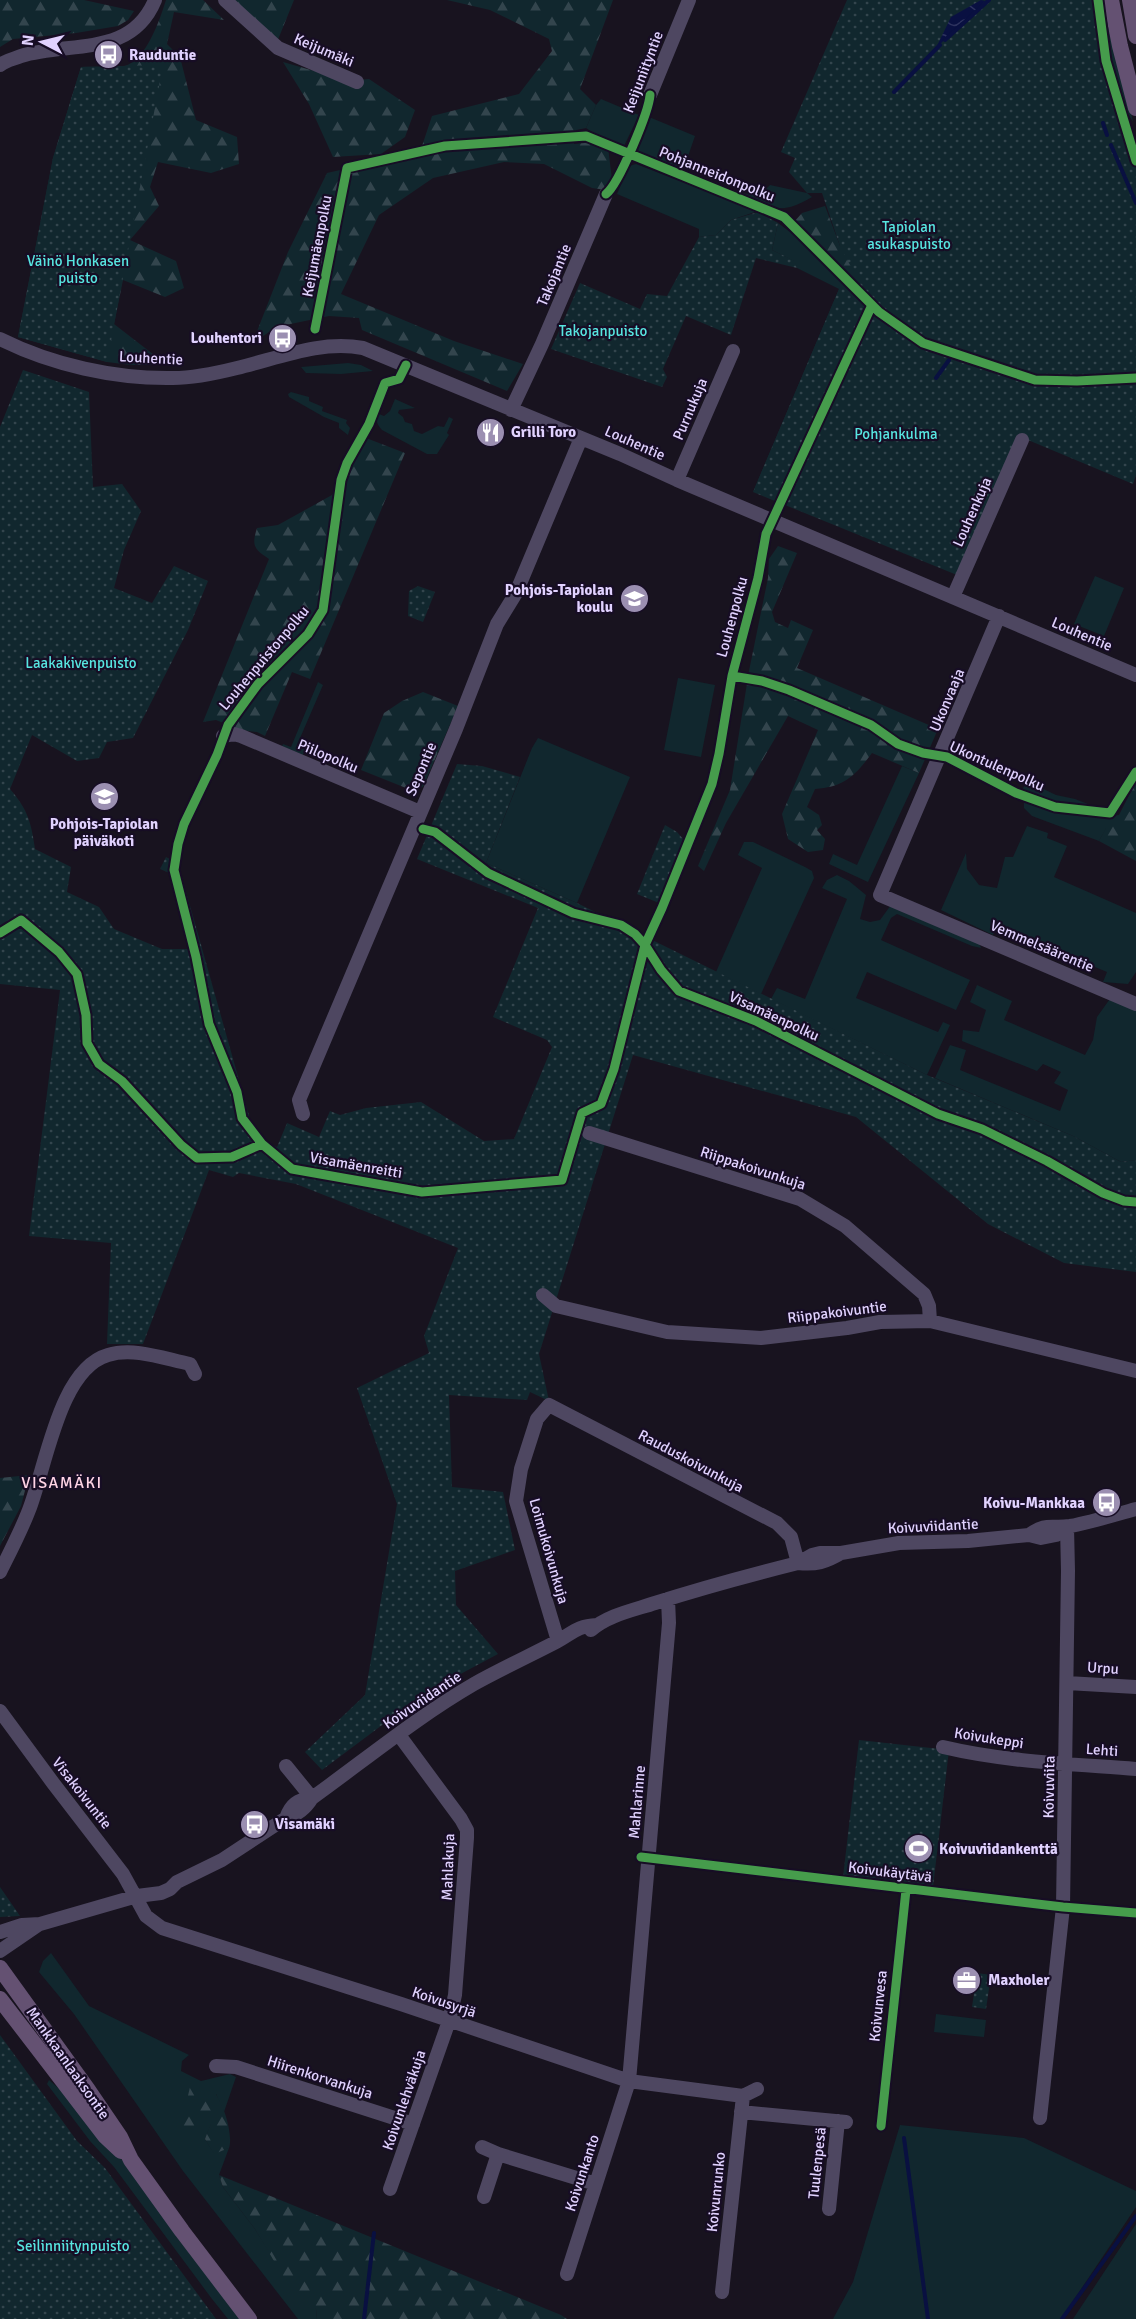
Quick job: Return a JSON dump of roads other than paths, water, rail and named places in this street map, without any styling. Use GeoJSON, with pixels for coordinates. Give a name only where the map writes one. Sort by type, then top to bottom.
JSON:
{"type":"FeatureCollection","features":[{"type":"Feature","properties":{"kind":"main road"},"geometry":{"type":"LineString","coordinates":[[1112,0],[1119,46],[1135,102]]}},
{"type":"Feature","properties":{"kind":"main road"},"geometry":{"type":"LineString","coordinates":[[1130,0],[1136,36]]}},
{"type":"Feature","properties":{"kind":"main road","name":"Mankkaanlaaksontie"},"geometry":{"type":"LineString","coordinates":[[0,1968],[88,2090],[120,2137],[131,2160],[249,2319]]}},
{"type":"Feature","properties":{"kind":"main road","name":"Mankkaanlaaksontie"},"geometry":{"type":"LineString","coordinates":[[0,1999],[105,2136],[131,2160]]}},
{"type":"Feature","properties":{"kind":"street"},"geometry":{"type":"LineString","coordinates":[[0,65],[30,53],[83,46],[125,36],[144,21],[155,0]]}},
{"type":"Feature","properties":{"kind":"street","name":"Keijumäki"},"geometry":{"type":"LineString","coordinates":[[225,0],[278,48],[357,82]]}},
{"type":"Feature","properties":{"kind":"street","name":"Keijuniityntie"},"geometry":{"type":"LineString","coordinates":[[650,95],[689,0]]}},
{"type":"Feature","properties":{"kind":"street","name":"Takojantie"},"geometry":{"type":"LineString","coordinates":[[511,410],[542,344],[606,194]]}},
{"type":"Feature","properties":{"kind":"street","name":"Louhentie"},"geometry":{"type":"LineString","coordinates":[[0,339],[43,358],[66,364],[123,375],[167,378],[237,368],[323,346],[349,345],[363,348],[581,438],[1136,675]]}},
{"type":"Feature","properties":{"kind":"street","name":"Purnukuja"},"geometry":{"type":"LineString","coordinates":[[677,480],[733,351]]}},
{"type":"Feature","properties":{"kind":"street","name":"Sepontie"},"geometry":{"type":"LineString","coordinates":[[303,1114],[299,1100],[497,624],[516,593],[581,438]]}},
{"type":"Feature","properties":{"kind":"street","name":"Louhenkuja"},"geometry":{"type":"LineString","coordinates":[[953,597],[1022,440]]}},
{"type":"Feature","properties":{"kind":"street","name":"Ukonvaaja"},"geometry":{"type":"LineString","coordinates":[[935,918],[880,895],[999,616]]}},
{"type":"Feature","properties":{"kind":"street","name":"Piilopolku"},"geometry":{"type":"LineString","coordinates":[[223,736],[234,734],[240,736],[420,812]]}},
{"type":"Feature","properties":{"kind":"street","name":"Vemmelsäärentie"},"geometry":{"type":"LineString","coordinates":[[935,918],[1136,1004]]}},
{"type":"Feature","properties":{"kind":"street","name":"Riippakoivunkuja"},"geometry":{"type":"LineString","coordinates":[[589,1133],[800,1199],[845,1226],[924,1294],[929,1306],[930,1321]]}},
{"type":"Feature","properties":{"kind":"street","name":"Riippakoivuntie"},"geometry":{"type":"LineString","coordinates":[[543,1295],[556,1306],[667,1332],[761,1338],[880,1322],[930,1321],[1136,1371]]}},
{"type":"Feature","properties":{"kind":"street"},"geometry":{"type":"LineString","coordinates":[[0,1572],[29,1509],[69,1392],[92,1362],[108,1355],[134,1353],[190,1364],[195,1374]]}},
{"type":"Feature","properties":{"kind":"street","name":"Rauduskoivunkuja"},"geometry":{"type":"LineString","coordinates":[[549,1405],[777,1523],[791,1537],[798,1563]]}},
{"type":"Feature","properties":{"kind":"street","name":"Loimukoivunkuja"},"geometry":{"type":"LineString","coordinates":[[549,1405],[537,1419],[521,1469],[516,1501],[558,1641]]}},
{"type":"Feature","properties":{"kind":"street","name":"Koivuviidantie"},"geometry":{"type":"LineString","coordinates":[[0,1932],[22,1925],[40,1924],[137,1896],[151,1886],[177,1882],[222,1860],[286,1818],[296,1815],[306,1808],[312,1798],[473,1685],[558,1641],[586,1634],[597,1624],[624,1613],[798,1563],[819,1553],[841,1553],[899,1543],[968,1541],[1029,1535],[1039,1528],[1053,1525],[1066,1527],[1136,1509]]}},
{"type":"Feature","properties":{"kind":"street","name":"Koivuviita"},"geometry":{"type":"LineString","coordinates":[[1040,2118],[1063,1907],[1068,1571],[1066,1527]]}},
{"type":"Feature","properties":{"kind":"street","name":"Mahlarinne"},"geometry":{"type":"LineString","coordinates":[[629,2081],[669,1623],[668,1599]]}},
{"type":"Feature","properties":{"kind":"street","name":"Urpu"},"geometry":{"type":"LineString","coordinates":[[1067,1683],[1136,1687]]}},
{"type":"Feature","properties":{"kind":"street","name":"Visakoivuntie"},"geometry":{"type":"LineString","coordinates":[[0,1711],[123,1874],[137,1896]]}},
{"type":"Feature","properties":{"kind":"street","name":"Mahlakuja"},"geometry":{"type":"LineString","coordinates":[[399,1735],[467,1830],[455,1995],[449,2021]]}},
{"type":"Feature","properties":{"kind":"street","name":"Koivukeppi"},"geometry":{"type":"LineString","coordinates":[[943,1747],[970,1754],[1066,1764]]}},
{"type":"Feature","properties":{"kind":"street","name":"Lehti"},"geometry":{"type":"LineString","coordinates":[[1066,1764],[1136,1769]]}},
{"type":"Feature","properties":{"kind":"street"},"geometry":{"type":"LineString","coordinates":[[286,1766],[312,1798]]}},
{"type":"Feature","properties":{"kind":"street","name":"Koivusyrjä"},"geometry":{"type":"LineString","coordinates":[[137,1896],[146,1916],[162,1928],[629,2081],[743,2096]]}},
{"type":"Feature","properties":{"kind":"street","name":"Koivuviidantie"},"geometry":{"type":"LineString","coordinates":[[0,1951],[40,1924]]}},
{"type":"Feature","properties":{"kind":"street","name":"Koivunlehväkuja"},"geometry":{"type":"LineString","coordinates":[[390,2188],[449,2021]]}},
{"type":"Feature","properties":{"kind":"street","name":"Hiirenkorvankuja"},"geometry":{"type":"LineString","coordinates":[[216,2067],[236,2067],[413,2124]]}},
{"type":"Feature","properties":{"kind":"street","name":"Koivunkanto"},"geometry":{"type":"LineString","coordinates":[[567,2274],[629,2081]]}},
{"type":"Feature","properties":{"kind":"street"},"geometry":{"type":"LineString","coordinates":[[743,2096],[757,2089]]}},
{"type":"Feature","properties":{"kind":"street","name":"Koivunrunko"},"geometry":{"type":"LineString","coordinates":[[722,2292],[743,2096]]}},
{"type":"Feature","properties":{"kind":"street","name":"Tuulenpesä"},"geometry":{"type":"LineString","coordinates":[[741,2112],[842,2122],[829,2209]]}},
{"type":"Feature","properties":{"kind":"street"},"geometry":{"type":"LineString","coordinates":[[482,2147],[596,2184]]}},
{"type":"Feature","properties":{"kind":"street"},"geometry":{"type":"LineString","coordinates":[[484,2198],[498,2154]]}},
{"type":"Feature","properties":{"kind":"water"},"geometry":{"type":"Polygon","coordinates":[[[981,0],[985,1],[936,48],[951,17],[981,0]]]}},
{"type":"Feature","properties":{"kind":"waterway"},"geometry":{"type":"LineString","coordinates":[[945,40],[989,0]]}},
{"type":"Feature","properties":{"kind":"waterway"},"geometry":{"type":"LineString","coordinates":[[894,92],[940,45]]}},
{"type":"Feature","properties":{"kind":"waterway"},"geometry":{"type":"LineString","coordinates":[[1103,123],[1107,135]]}},
{"type":"Feature","properties":{"kind":"waterway"},"geometry":{"type":"LineString","coordinates":[[1111,145],[1136,203]]}},
{"type":"Feature","properties":{"kind":"waterway"},"geometry":{"type":"LineString","coordinates":[[936,378],[949,360]]}},
{"type":"Feature","properties":{"kind":"waterway"},"geometry":{"type":"LineString","coordinates":[[904,2138],[928,2319]]}},
{"type":"Feature","properties":{"kind":"waterway"},"geometry":{"type":"LineString","coordinates":[[1062,2319],[1136,2216]]}},
{"type":"Feature","properties":{"kind":"waterway"},"geometry":{"type":"LineString","coordinates":[[364,2319],[374,2233]]}},
{"type":"Feature","properties":{"kind":"place","name":"Rauduntie"},"geometry":{"type":"Point","coordinates":[108,55]}},
{"type":"Feature","properties":{"kind":"place","name":"Louhentori"},"geometry":{"type":"Point","coordinates":[283,338]}},
{"type":"Feature","properties":{"kind":"place","name":"Grilli Toro"},"geometry":{"type":"Point","coordinates":[490,432]}},
{"type":"Feature","properties":{"kind":"place","name":"Pohjois-Tapiolan koulu"},"geometry":{"type":"Point","coordinates":[634,599]}},
{"type":"Feature","properties":{"kind":"place","name":"Pohjois-Tapiolan päiväkoti"},"geometry":{"type":"Point","coordinates":[104,797]}},
{"type":"Feature","properties":{"kind":"place","name":"Koivu-Mankkaa"},"geometry":{"type":"Point","coordinates":[1106,1503]}},
{"type":"Feature","properties":{"kind":"place","name":"Visamäki"},"geometry":{"type":"Point","coordinates":[254,1824]}},
{"type":"Feature","properties":{"kind":"place","name":"Koivuviidankenttä"},"geometry":{"type":"Point","coordinates":[918,1849]}},
{"type":"Feature","properties":{"kind":"place","name":"Maxholer"},"geometry":{"type":"Point","coordinates":[967,1980]}},
{"type":"Feature","properties":{"kind":"district","name":"VISAMÄKI"},"geometry":{"type":"Point","coordinates":[62,1483]}},
{"type":"Feature","properties":{"kind":"park label","name":"Tapiolan asukaspuisto"},"geometry":{"type":"Point","coordinates":[909,236]}},
{"type":"Feature","properties":{"kind":"park label","name":"Väinö Honkasen puisto"},"geometry":{"type":"Point","coordinates":[78,270]}},
{"type":"Feature","properties":{"kind":"park label","name":"Takojanpuisto"},"geometry":{"type":"Point","coordinates":[603,331]}},
{"type":"Feature","properties":{"kind":"park label","name":"Pohjankulma"},"geometry":{"type":"Point","coordinates":[896,434]}},
{"type":"Feature","properties":{"kind":"park label","name":"Laakakivenpuisto"},"geometry":{"type":"Point","coordinates":[81,663]}},
{"type":"Feature","properties":{"kind":"park label","name":"Seilinniitynpuisto"},"geometry":{"type":"Point","coordinates":[73,2246]}}]}
